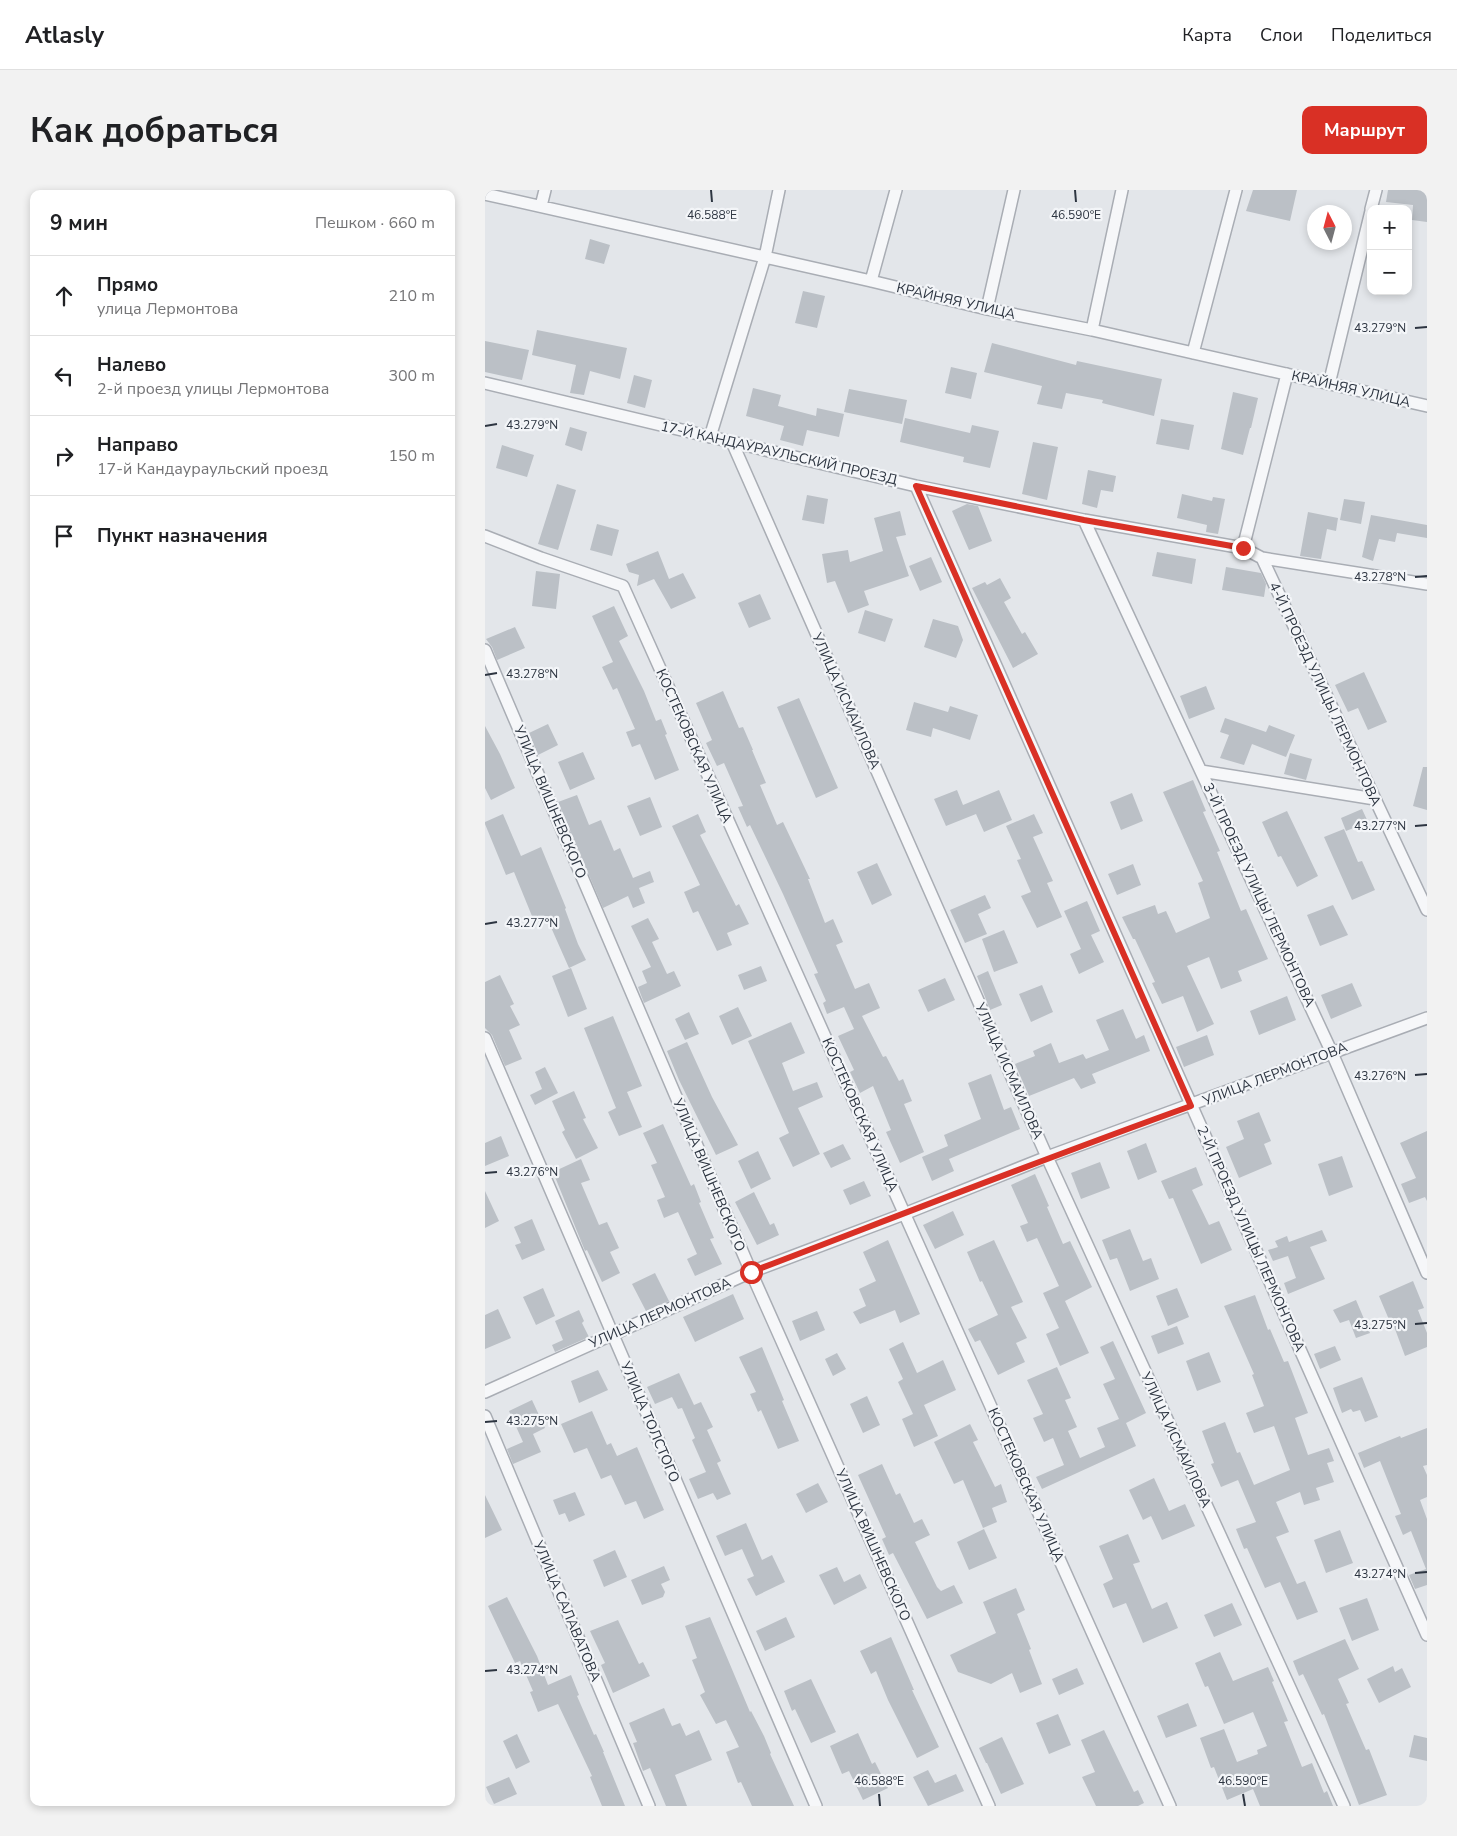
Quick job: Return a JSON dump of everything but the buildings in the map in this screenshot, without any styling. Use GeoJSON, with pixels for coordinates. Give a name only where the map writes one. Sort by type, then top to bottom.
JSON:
{"type":"FeatureCollection","features":[{"type":"Feature","properties":{"kind":"street"},"geometry":{"type":"LineString","coordinates":[[541,206],[545,190]]}},
{"type":"Feature","properties":{"kind":"street"},"geometry":{"type":"LineString","coordinates":[[710,437],[765,257],[779,190]]}},
{"type":"Feature","properties":{"kind":"street"},"geometry":{"type":"LineString","coordinates":[[871,281],[896,190]]}},
{"type":"Feature","properties":{"kind":"street"},"geometry":{"type":"LineString","coordinates":[[987,309],[1014,190]]}},
{"type":"Feature","properties":{"kind":"street"},"geometry":{"type":"LineString","coordinates":[[1092,330],[1122,190]]}},
{"type":"Feature","properties":{"kind":"street"},"geometry":{"type":"LineString","coordinates":[[1193,353],[1236,190]]}},
{"type":"Feature","properties":{"kind":"street"},"geometry":{"type":"LineString","coordinates":[[1372,205],[1376,190]]}},
{"type":"Feature","properties":{"kind":"street","name":"КРАЙНЯЯ УЛИЦА"},"geometry":{"type":"LineString","coordinates":[[485,194],[987,309],[1092,330],[1427,406]]}},
{"type":"Feature","properties":{"kind":"street"},"geometry":{"type":"LineString","coordinates":[[1329,384],[1367,227]]}},
{"type":"Feature","properties":{"kind":"street"},"geometry":{"type":"LineString","coordinates":[[1243,548],[1287,374]]}},
{"type":"Feature","properties":{"kind":"street","name":"17-Й КАНДАУРАУЛЬСКИЙ ПРОЕЗД"},"geometry":{"type":"LineString","coordinates":[[485,383],[916,486],[1084,520],[1243,548],[1261,558],[1427,584]]}},
{"type":"Feature","properties":{"kind":"street","name":"УЛИЦА ИСМАИЛОВА"},"geometry":{"type":"LineString","coordinates":[[732,442],[1047,1157],[1343,1806]]}},
{"type":"Feature","properties":{"kind":"street","name":"2-Й ПРОЕЗД УЛИЦЫ ЛЕРМОНТОВА"},"geometry":{"type":"LineString","coordinates":[[916,486],[1427,1635]]}},
{"type":"Feature","properties":{"kind":"street","name":"3-Й ПРОЕЗД УЛИЦЫ ЛЕРМОНТОВА"},"geometry":{"type":"LineString","coordinates":[[1084,520],[1332,1053],[1427,1273]]}},
{"type":"Feature","properties":{"kind":"street","name":"КОСТЕКОВСКАЯ УЛИЦА"},"geometry":{"type":"LineString","coordinates":[[485,536],[541,558],[623,586],[1170,1806]]}},
{"type":"Feature","properties":{"kind":"street","name":"4-Й ПРОЕЗД УЛИЦЫ ЛЕРМОНТОВА"},"geometry":{"type":"LineString","coordinates":[[1261,558],[1427,910]]}},
{"type":"Feature","properties":{"kind":"street","name":"УЛИЦА ВИШНЕВСКОГО"},"geometry":{"type":"LineString","coordinates":[[485,650],[751,1272],[989,1806]]}},
{"type":"Feature","properties":{"kind":"street"},"geometry":{"type":"LineString","coordinates":[[1201,771],[1375,799]]}},
{"type":"Feature","properties":{"kind":"street","name":"УЛИЦА ЛЕРМОНТОВА"},"geometry":{"type":"LineString","coordinates":[[485,1392],[751,1272],[1047,1157],[1191,1106],[1427,1018]]}},
{"type":"Feature","properties":{"kind":"street","name":"УЛИЦА ТОЛСТОГО"},"geometry":{"type":"LineString","coordinates":[[485,1038],[816,1806]]}},
{"type":"Feature","properties":{"kind":"street","name":"УЛИЦА САЛАВАТОВА"},"geometry":{"type":"LineString","coordinates":[[485,1416],[649,1806]]}},
{"type":"Feature","properties":{"kind":"route"},"geometry":{"type":"LineString","coordinates":[[751,1272],[1047,1157],[1191,1106],[916,486],[1084,520],[1243,548]]}}]}
